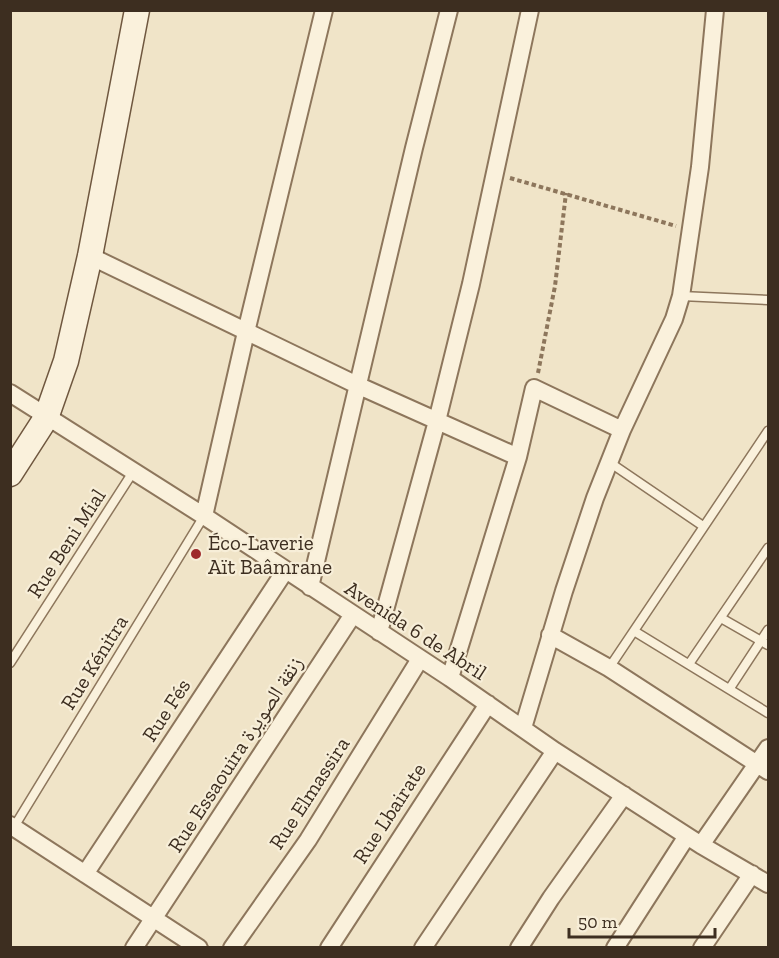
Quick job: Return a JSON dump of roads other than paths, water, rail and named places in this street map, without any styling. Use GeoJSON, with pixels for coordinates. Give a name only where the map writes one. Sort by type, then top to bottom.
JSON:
{"type":"FeatureCollection","features":[{"type":"Feature","properties":{"kind":"main road"},"geometry":{"type":"LineString","coordinates":[[10,474],[46,418],[66,361],[90,256],[137,10]]}},
{"type":"Feature","properties":{"kind":"street"},"geometry":{"type":"LineString","coordinates":[[204,516],[324,10]]}},
{"type":"Feature","properties":{"kind":"street"},"geometry":{"type":"LineString","coordinates":[[309,587],[449,10]]}},
{"type":"Feature","properties":{"kind":"street"},"geometry":{"type":"LineString","coordinates":[[379,632],[437,421],[471,284],[530,10]]}},
{"type":"Feature","properties":{"kind":"street"},"geometry":{"type":"LineString","coordinates":[[523,728],[550,635],[608,462],[674,319],[681,296],[709,85],[715,10]]}},
{"type":"Feature","properties":{"kind":"street"},"geometry":{"type":"LineString","coordinates":[[90,256],[357,385],[518,457]]}},
{"type":"Feature","properties":{"kind":"street"},"geometry":{"type":"LineString","coordinates":[[450,678],[518,457],[534,388],[622,429]]}},
{"type":"Feature","properties":{"kind":"street","name":"Avenida 6 de Abril"},"geometry":{"type":"LineString","coordinates":[[10,393],[46,418],[204,516],[701,846],[768,884]]}},
{"type":"Feature","properties":{"kind":"street","name":"Rue Fés"},"geometry":{"type":"LineString","coordinates":[[85,873],[285,571]]}},
{"type":"Feature","properties":{"kind":"street","name":"Rue Essaouira زنقة الصويرة"},"geometry":{"type":"LineString","coordinates":[[134,948],[352,616]]}},
{"type":"Feature","properties":{"kind":"street"},"geometry":{"type":"LineString","coordinates":[[550,635],[609,668],[763,767]]}},
{"type":"Feature","properties":{"kind":"street","name":"Rue Elmassira"},"geometry":{"type":"LineString","coordinates":[[232,948],[308,840],[420,659]]}},
{"type":"Feature","properties":{"kind":"street","name":"Rue Lbairate"},"geometry":{"type":"LineString","coordinates":[[328,948],[488,704]]}},
{"type":"Feature","properties":{"kind":"street"},"geometry":{"type":"LineString","coordinates":[[701,846],[763,767],[768,748]]}},
{"type":"Feature","properties":{"kind":"street"},"geometry":{"type":"LineString","coordinates":[[423,948],[555,750]]}},
{"type":"Feature","properties":{"kind":"street"},"geometry":{"type":"LineString","coordinates":[[519,948],[624,795]]}},
{"type":"Feature","properties":{"kind":"street"},"geometry":{"type":"LineString","coordinates":[[12,826],[199,948]]}},
{"type":"Feature","properties":{"kind":"street"},"geometry":{"type":"LineString","coordinates":[[615,948],[687,836]]}},
{"type":"Feature","properties":{"kind":"street"},"geometry":{"type":"LineString","coordinates":[[702,948],[752,874]]}},
{"type":"Feature","properties":{"kind":"lane"},"geometry":{"type":"LineString","coordinates":[[681,296],[768,300]]}},
{"type":"Feature","properties":{"kind":"lane"},"geometry":{"type":"LineString","coordinates":[[609,668],[768,431]]}},
{"type":"Feature","properties":{"kind":"lane"},"geometry":{"type":"LineString","coordinates":[[608,462],[703,526]]}},
{"type":"Feature","properties":{"kind":"lane","name":"Rue Beni Mial"},"geometry":{"type":"LineString","coordinates":[[10,663],[133,472]]}},
{"type":"Feature","properties":{"kind":"lane","name":"Rue Kénitra"},"geometry":{"type":"LineString","coordinates":[[12,826],[204,516]]}},
{"type":"Feature","properties":{"kind":"lane"},"geometry":{"type":"LineString","coordinates":[[689,664],[768,548]]}},
{"type":"Feature","properties":{"kind":"lane"},"geometry":{"type":"LineString","coordinates":[[721,618],[765,643]]}},
{"type":"Feature","properties":{"kind":"lane"},"geometry":{"type":"LineString","coordinates":[[730,688],[765,643],[768,630]]}},
{"type":"Feature","properties":{"kind":"lane"},"geometry":{"type":"LineString","coordinates":[[634,631],[768,713]]}},
{"type":"Feature","properties":{"kind":"place","name":"Éco-Laverie Aït Baâmrane"},"geometry":{"type":"Point","coordinates":[196,554]}}]}
